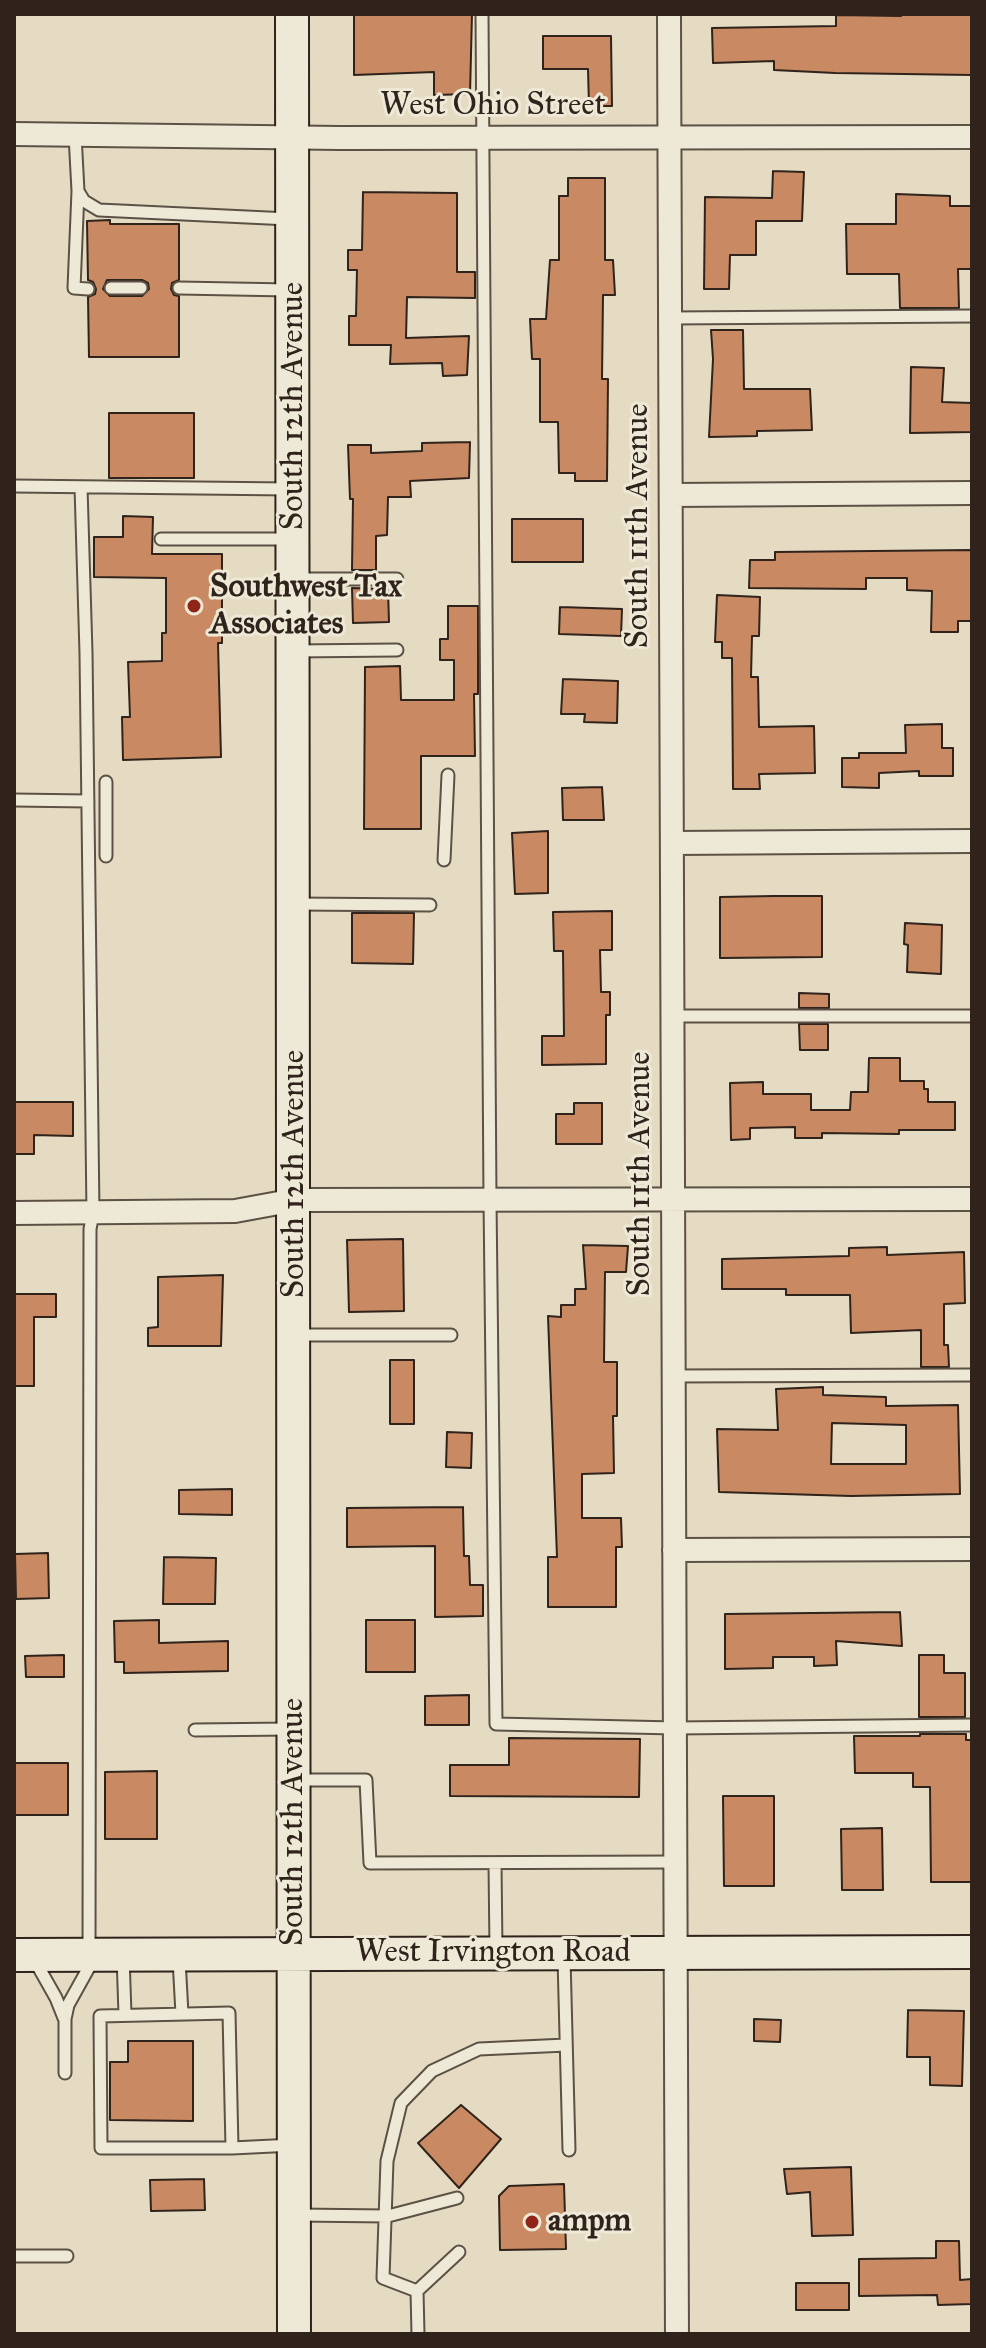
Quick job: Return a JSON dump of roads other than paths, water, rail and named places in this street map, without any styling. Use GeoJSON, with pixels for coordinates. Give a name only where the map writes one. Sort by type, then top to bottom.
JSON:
{"type":"FeatureCollection","features":[{"type":"Feature","properties":{"kind":"main road","name":"South 12th Avenue"},"geometry":{"type":"LineString","coordinates":[[292,14],[294,2334]]}},
{"type":"Feature","properties":{"kind":"main road","name":"West Irvington Road"},"geometry":{"type":"LineString","coordinates":[[23,1955],[972,1952]]}},
{"type":"Feature","properties":{"kind":"street","name":"South 11th Avenue"},"geometry":{"type":"LineString","coordinates":[[669,14],[677,2334]]}},
{"type":"Feature","properties":{"kind":"street","name":"West Ohio Street"},"geometry":{"type":"LineString","coordinates":[[14,134],[669,139],[972,137]]}},
{"type":"Feature","properties":{"kind":"street"},"geometry":{"type":"LineString","coordinates":[[671,495],[972,493]]}},
{"type":"Feature","properties":{"kind":"street"},"geometry":{"type":"LineString","coordinates":[[673,843],[972,841]]}},
{"type":"Feature","properties":{"kind":"street"},"geometry":{"type":"LineString","coordinates":[[14,1213],[235,1211],[295,1200],[972,1199]]}},
{"type":"Feature","properties":{"kind":"street"},"geometry":{"type":"LineString","coordinates":[[674,1550],[972,1549]]}},
{"type":"Feature","properties":{"kind":"lane"},"geometry":{"type":"LineString","coordinates":[[482,14],[496,1724],[675,1728],[972,1725]]}},
{"type":"Feature","properties":{"kind":"lane"},"geometry":{"type":"LineString","coordinates":[[75,135],[78,191],[74,288],[88,289]]}},
{"type":"Feature","properties":{"kind":"lane"},"geometry":{"type":"LineString","coordinates":[[78,191],[84,201],[99,210],[293,219]]}},
{"type":"Feature","properties":{"kind":"lane"},"geometry":{"type":"LineString","coordinates":[[111,288],[141,288]]}},
{"type":"Feature","properties":{"kind":"lane"},"geometry":{"type":"LineString","coordinates":[[179,288],[293,290]]}},
{"type":"Feature","properties":{"kind":"lane"},"geometry":{"type":"LineString","coordinates":[[670,318],[972,316]]}},
{"type":"Feature","properties":{"kind":"lane"},"geometry":{"type":"LineString","coordinates":[[14,486],[294,489]]}},
{"type":"Feature","properties":{"kind":"lane"},"geometry":{"type":"LineString","coordinates":[[81,487],[103,1955],[125,2015]]}},
{"type":"Feature","properties":{"kind":"lane"},"geometry":{"type":"LineString","coordinates":[[161,539],[294,539]]}},
{"type":"Feature","properties":{"kind":"lane"},"geometry":{"type":"LineString","coordinates":[[294,579],[397,579]]}},
{"type":"Feature","properties":{"kind":"lane"},"geometry":{"type":"LineString","coordinates":[[294,651],[397,650]]}},
{"type":"Feature","properties":{"kind":"lane"},"geometry":{"type":"LineString","coordinates":[[444,860],[448,775]]}},
{"type":"Feature","properties":{"kind":"lane"},"geometry":{"type":"LineString","coordinates":[[106,782],[106,856]]}},
{"type":"Feature","properties":{"kind":"lane"},"geometry":{"type":"LineString","coordinates":[[14,800],[88,801]]}},
{"type":"Feature","properties":{"kind":"lane"},"geometry":{"type":"LineString","coordinates":[[294,904],[430,905]]}},
{"type":"Feature","properties":{"kind":"lane"},"geometry":{"type":"LineString","coordinates":[[673,1016],[972,1016]]}},
{"type":"Feature","properties":{"kind":"lane"},"geometry":{"type":"LineString","coordinates":[[294,1335],[451,1335]]}},
{"type":"Feature","properties":{"kind":"lane"},"geometry":{"type":"LineString","coordinates":[[673,1376],[972,1375]]}},
{"type":"Feature","properties":{"kind":"lane"},"geometry":{"type":"LineString","coordinates":[[195,1730],[294,1729]]}},
{"type":"Feature","properties":{"kind":"lane"},"geometry":{"type":"LineString","coordinates":[[294,1780],[366,1780],[370,1863],[675,1862]]}},
{"type":"Feature","properties":{"kind":"lane"},"geometry":{"type":"LineString","coordinates":[[495,1863],[496,1953]]}},
{"type":"Feature","properties":{"kind":"lane"},"geometry":{"type":"LineString","coordinates":[[563,1953],[569,2150]]}},
{"type":"Feature","properties":{"kind":"lane"},"geometry":{"type":"LineString","coordinates":[[179,1954],[182,2014]]}},
{"type":"Feature","properties":{"kind":"lane"},"geometry":{"type":"LineString","coordinates":[[23,1955],[56,1998],[65,2019]]}},
{"type":"Feature","properties":{"kind":"lane"},"geometry":{"type":"LineString","coordinates":[[65,2073],[68,2005],[103,1955]]}},
{"type":"Feature","properties":{"kind":"lane"},"geometry":{"type":"LineString","coordinates":[[232,2148],[229,2013],[100,2016],[101,2148],[232,2148],[293,2145]]}},
{"type":"Feature","properties":{"kind":"lane"},"geometry":{"type":"LineString","coordinates":[[417,2291],[383,2278],[387,2161],[401,2103],[432,2071],[479,2049],[566,2045]]}},
{"type":"Feature","properties":{"kind":"lane"},"geometry":{"type":"LineString","coordinates":[[294,2215],[385,2216],[457,2198]]}},
{"type":"Feature","properties":{"kind":"lane"},"geometry":{"type":"LineString","coordinates":[[418,2334],[417,2291],[459,2252]]}},
{"type":"Feature","properties":{"kind":"lane"},"geometry":{"type":"LineString","coordinates":[[14,2256],[67,2256]]}},
{"type":"Feature","properties":{"kind":"place","name":"Southwest Tax Associates"},"geometry":{"type":"Point","coordinates":[194,606]}},
{"type":"Feature","properties":{"kind":"place","name":"ampm"},"geometry":{"type":"Point","coordinates":[532,2222]}}]}
